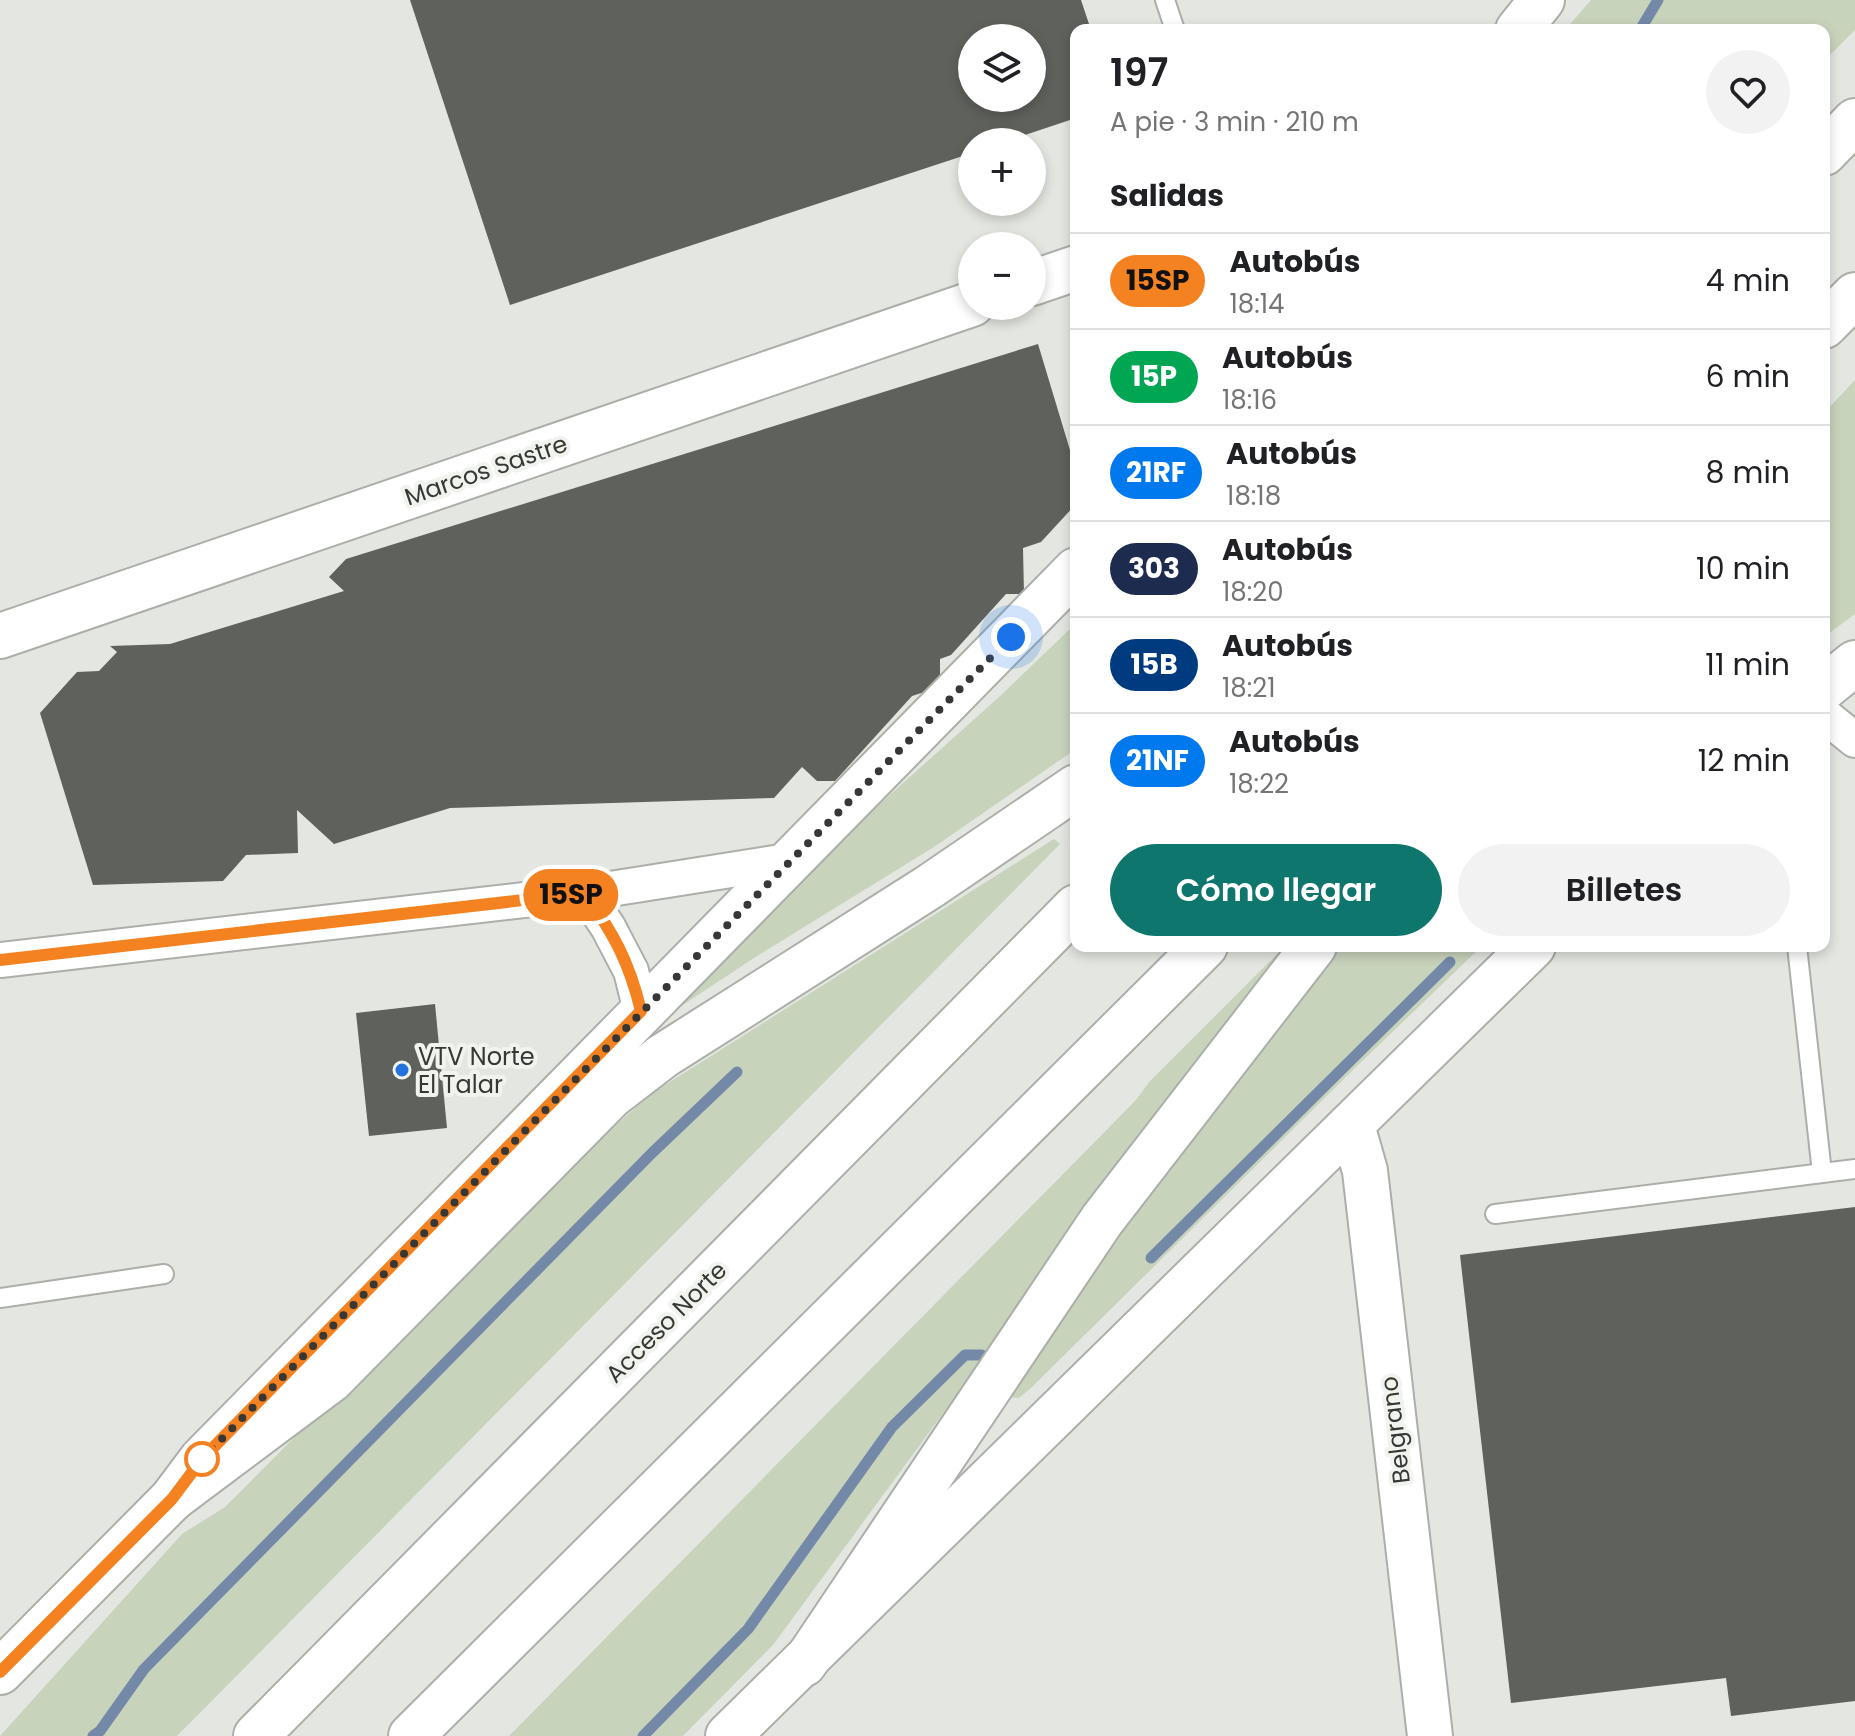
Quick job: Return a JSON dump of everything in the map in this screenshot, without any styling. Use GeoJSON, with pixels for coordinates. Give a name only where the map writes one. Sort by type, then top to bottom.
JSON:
{"type":"FeatureCollection","features":[{"type":"Feature","properties":{"kind":"main road"},"geometry":{"type":"LineString","coordinates":[[1523,24],[1542,0]]}},
{"type":"Feature","properties":{"kind":"main road"},"geometry":{"type":"LineString","coordinates":[[1830,147],[1855,121]]}},
{"type":"Feature","properties":{"kind":"main road"},"geometry":{"type":"LineString","coordinates":[[1046,278],[1070,270]]}},
{"type":"Feature","properties":{"kind":"main road"},"geometry":{"type":"LineString","coordinates":[[1830,320],[1855,295]]}},
{"type":"Feature","properties":{"kind":"main road","name":"Marcos Sastre"},"geometry":{"type":"LineString","coordinates":[[0,636],[958,309]]}},
{"type":"Feature","properties":{"kind":"main road"},"geometry":{"type":"LineString","coordinates":[[0,1672],[172,1499],[202,1459],[1070,576]]}},
{"type":"Feature","properties":{"kind":"main road"},"geometry":{"type":"LineString","coordinates":[[172,1499],[331,1380],[611,1096],[675,1048],[929,887],[1070,791]]}},
{"type":"Feature","properties":{"kind":"main road","name":"Acceso Norte"},"geometry":{"type":"LineString","coordinates":[[256,1736],[1070,913]]}},
{"type":"Feature","properties":{"kind":"main road"},"geometry":{"type":"LineString","coordinates":[[411,1736],[1199,952]]}},
{"type":"Feature","properties":{"kind":"main road"},"geometry":{"type":"LineString","coordinates":[[804,1664],[1102,1220],[1309,952]]}},
{"type":"Feature","properties":{"kind":"main road"},"geometry":{"type":"LineString","coordinates":[[728,1736],[1527,952]]}},
{"type":"Feature","properties":{"kind":"main road","name":"Belgrano"},"geometry":{"type":"LineString","coordinates":[[1352,1125],[1365,1171],[1430,1736]]}},
{"type":"Feature","properties":{"kind":"street"},"geometry":{"type":"LineString","coordinates":[[1837,687],[1855,740]]}},
{"type":"Feature","properties":{"kind":"street"},"geometry":{"type":"LineString","coordinates":[[0,960],[585,893],[794,860]]}},
{"type":"Feature","properties":{"kind":"street"},"geometry":{"type":"LineString","coordinates":[[585,893],[608,927],[631,971],[641,1011]]}},
{"type":"Feature","properties":{"kind":"lane"},"geometry":{"type":"LineString","coordinates":[[1165,0],[1173,24]]}},
{"type":"Feature","properties":{"kind":"lane"},"geometry":{"type":"LineString","coordinates":[[1798,952],[1822,1173]]}},
{"type":"Feature","properties":{"kind":"lane"},"geometry":{"type":"LineString","coordinates":[[1495,1214],[1855,1169]]}},
{"type":"Feature","properties":{"kind":"lane"},"geometry":{"type":"LineString","coordinates":[[0,1298],[164,1274]]}},
{"type":"Feature","properties":{"kind":"green space"},"geometry":{"type":"Polygon","coordinates":[[[1591,0],[1855,0],[1855,30],[1830,55],[1830,24],[1570,24],[1591,0]]]}},
{"type":"Feature","properties":{"kind":"green space"},"geometry":{"type":"Polygon","coordinates":[[[1855,380],[1855,614],[1830,633],[1830,407],[1855,380]]]}},
{"type":"Feature","properties":{"kind":"green space"},"geometry":{"type":"Polygon","coordinates":[[[1070,629],[1070,753],[934,847],[754,958],[624,1044],[728,940],[999,697],[1070,629]]]}},
{"type":"Feature","properties":{"kind":"green space"},"geometry":{"type":"Polygon","coordinates":[[[1054,839],[1060,844],[177,1736],[0,1736],[182,1534],[225,1507],[435,1295],[543,1191],[654,1092],[1054,839]]]}},
{"type":"Feature","properties":{"kind":"green space"},"geometry":{"type":"Polygon","coordinates":[[[1279,952],[1291,952],[1019,1310],[773,1645],[683,1736],[509,1736],[1136,1100],[1150,1081],[1279,952]]]}},
{"type":"Feature","properties":{"kind":"green space"},"geometry":{"type":"Polygon","coordinates":[[[1325,952],[1476,952],[1032,1387],[1019,1398],[1008,1397],[1118,1212],[1325,952]]]}},
{"type":"Feature","properties":{"kind":"building"},"geometry":{"type":"Polygon","coordinates":[[[410,0],[1081,0],[1089,24],[1070,24],[1070,120],[1046,128],[958,128],[958,158],[510,305],[410,0]]]}},
{"type":"Feature","properties":{"kind":"building"},"geometry":{"type":"Polygon","coordinates":[[[1038,344],[1070,450],[1070,511],[1041,542],[1023,548],[1024,594],[1006,594],[951,655],[940,659],[940,687],[912,696],[835,781],[817,781],[802,767],[774,798],[450,808],[334,844],[297,810],[298,853],[246,855],[223,881],[93,885],[40,713],[77,672],[99,671],[117,652],[110,646],[170,644],[344,591],[329,577],[346,559],[1038,344]]]}},
{"type":"Feature","properties":{"kind":"building","name":"VTV Norte El Talar"},"geometry":{"type":"Polygon","coordinates":[[[435,1004],[447,1128],[369,1136],[356,1013],[435,1004]]]}},
{"type":"Feature","properties":{"kind":"building"},"geometry":{"type":"Polygon","coordinates":[[[1855,1207],[1855,1701],[1731,1716],[1726,1678],[1511,1703],[1460,1255],[1855,1207]]]}},
{"type":"Feature","properties":{"kind":"waterway"},"geometry":{"type":"LineString","coordinates":[[1644,24],[1658,0]]}},
{"type":"Feature","properties":{"kind":"waterway"},"geometry":{"type":"LineString","coordinates":[[1151,1258],[1450,962]]}},
{"type":"Feature","properties":{"kind":"waterway"},"geometry":{"type":"LineString","coordinates":[[93,1736],[100,1731],[144,1669],[652,1153],[737,1072]]}},
{"type":"Feature","properties":{"kind":"waterway"},"geometry":{"type":"LineString","coordinates":[[643,1736],[748,1629],[892,1427],[965,1355],[982,1355]]}},
{"type":"Feature","properties":{"kind":"bus line","name":"15SP"},"geometry":{"type":"LineString","coordinates":[[0,960],[585,893],[608,927],[631,971],[641,1011],[202,1459],[172,1499],[0,1672]]}},
{"type":"Feature","properties":{"kind":"place","name":"VTV Norte El Talar"},"geometry":{"type":"Point","coordinates":[402,1070]}},
{"type":"Feature","properties":{"kind":"route"},"geometry":{"type":"LineString","coordinates":[[202,1459],[1011,637]]}}]}
